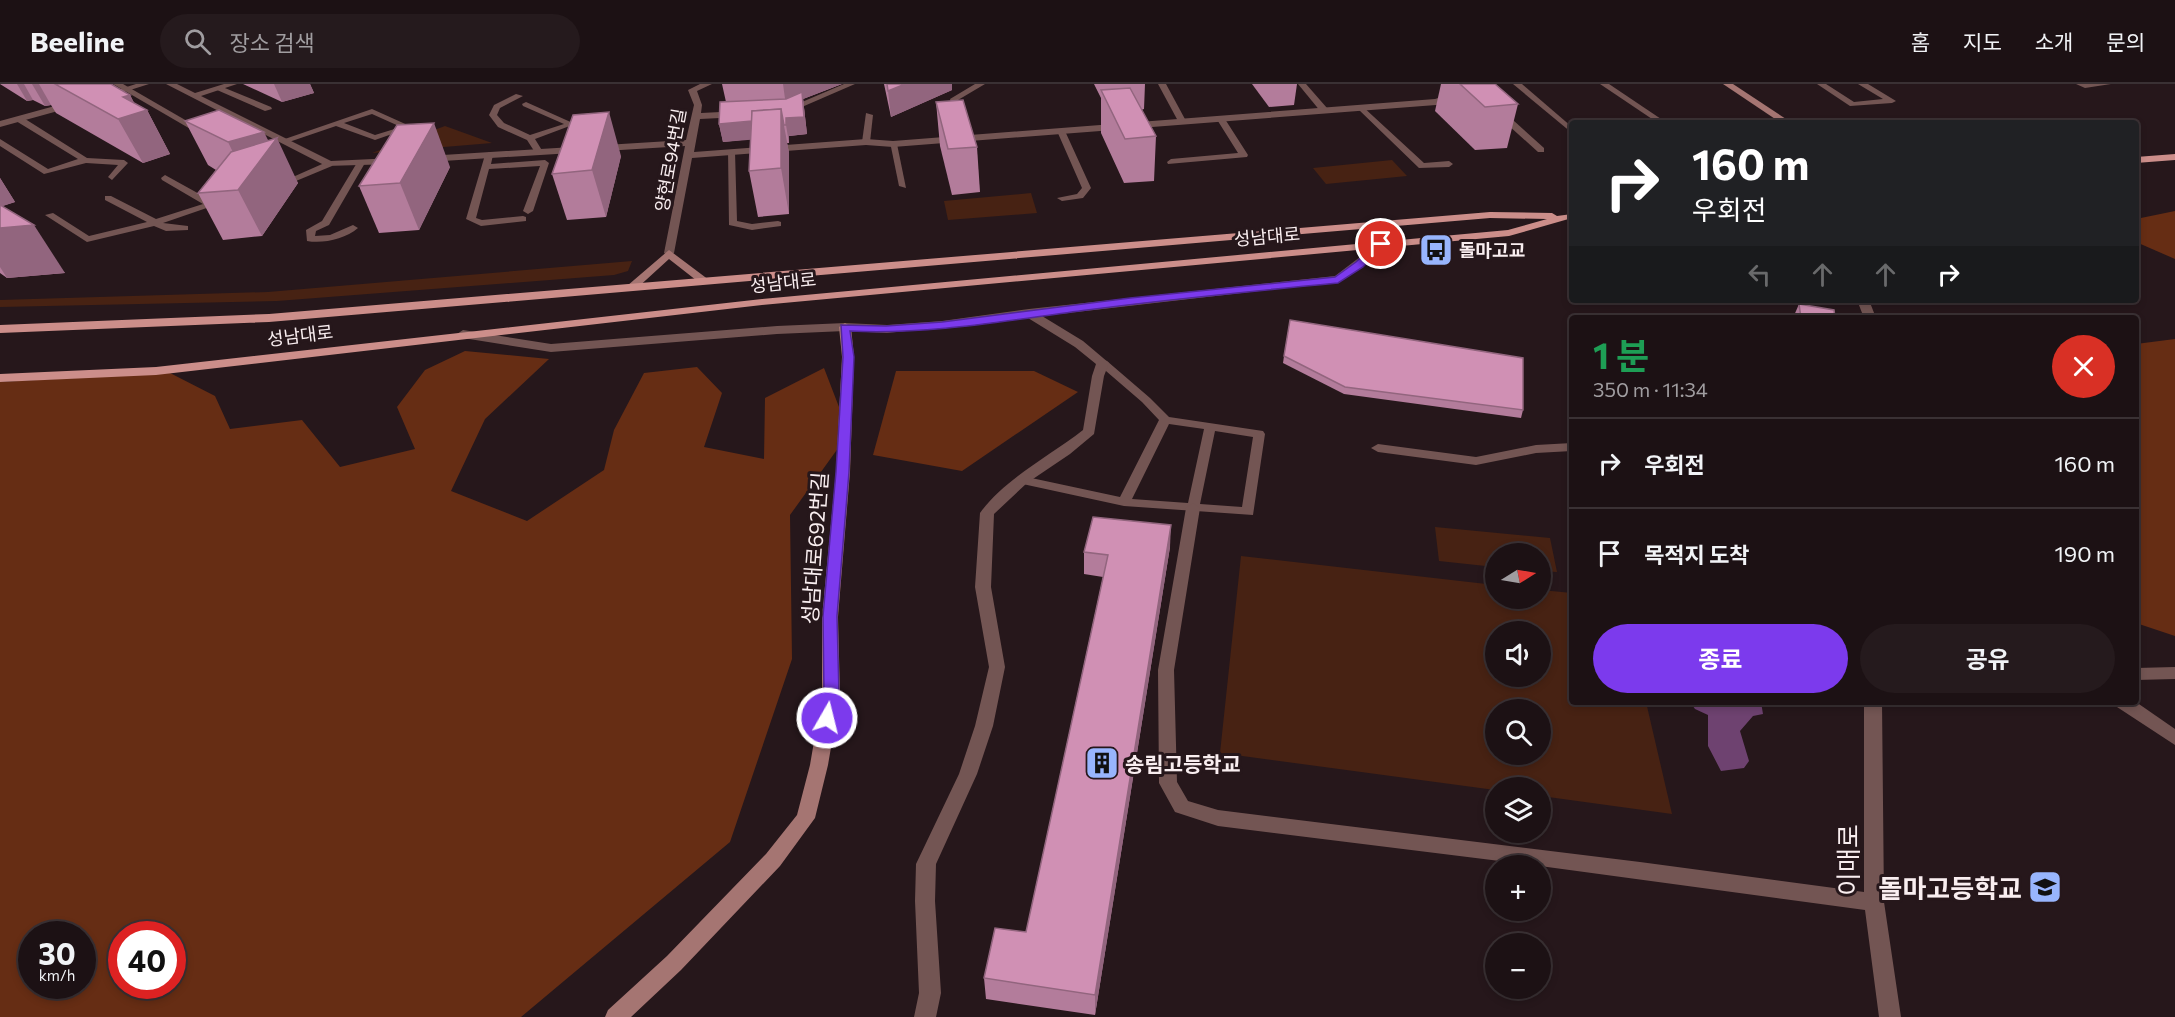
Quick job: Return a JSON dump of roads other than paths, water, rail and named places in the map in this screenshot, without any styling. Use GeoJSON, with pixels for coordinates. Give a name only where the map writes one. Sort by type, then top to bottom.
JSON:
{"type":"FeatureCollection","features":[{"type":"Feature","properties":{"kind":"main road"},"geometry":{"type":"LineString","coordinates":[[2139,160],[2175,157]]}},
{"type":"Feature","properties":{"kind":"main road","name":"성남대로"},"geometry":{"type":"LineString","coordinates":[[3,328],[269,318],[1490,215],[1569,216]]}},
{"type":"Feature","properties":{"kind":"main road","name":"성남대로"},"geometry":{"type":"LineString","coordinates":[[0,378],[156,371],[774,300],[1509,233],[1569,216]]}},
{"type":"Feature","properties":{"kind":"street"},"geometry":{"type":"LineString","coordinates":[[95,98],[145,84]]}},
{"type":"Feature","properties":{"kind":"street"},"geometry":{"type":"LineString","coordinates":[[170,84],[328,164],[408,160]]}},
{"type":"Feature","properties":{"kind":"street"},"geometry":{"type":"LineString","coordinates":[[194,96],[233,84]]}},
{"type":"Feature","properties":{"kind":"street"},"geometry":{"type":"LineString","coordinates":[[680,84],[692,90]]}},
{"type":"Feature","properties":{"kind":"street","name":"양현로94번길"},"geometry":{"type":"LineString","coordinates":[[669,253],[698,105],[692,90],[708,84]]}},
{"type":"Feature","properties":{"kind":"street"},"geometry":{"type":"LineString","coordinates":[[778,111],[789,111],[851,84]]}},
{"type":"Feature","properties":{"kind":"street"},"geometry":{"type":"LineString","coordinates":[[688,156],[866,142],[893,144],[1436,102],[1470,87],[1493,84]]}},
{"type":"Feature","properties":{"kind":"street"},"geometry":{"type":"LineString","coordinates":[[1727,84],[1782,120]]}},
{"type":"Feature","properties":{"kind":"street"},"geometry":{"type":"LineString","coordinates":[[1,123],[84,101]]}},
{"type":"Feature","properties":{"kind":"street"},"geometry":{"type":"LineString","coordinates":[[696,116],[746,113]]}},
{"type":"Feature","properties":{"kind":"street"},"geometry":{"type":"LineString","coordinates":[[420,160],[691,142]]}},
{"type":"Feature","properties":{"kind":"street"},"geometry":{"type":"LineString","coordinates":[[463,334],[551,348],[845,327],[886,329],[942,325],[1029,313],[1338,279],[1381,244]]}},
{"type":"Feature","properties":{"kind":"street"},"geometry":{"type":"LineString","coordinates":[[631,288],[669,253],[705,282]]}},
{"type":"Feature","properties":{"kind":"street"},"geometry":{"type":"LineString","coordinates":[[925,1017],[930,993],[925,901],[926,864],[968,774],[984,726],[997,667],[983,587],[987,513],[1022,480],[1065,451],[1089,431],[1098,376],[1103,363],[1079,344],[1029,313]]}},
{"type":"Feature","properties":{"kind":"street","name":"성남대로692번길"},"geometry":{"type":"LineString","coordinates":[[616,1017],[674,963],[773,860],[806,818],[819,765],[831,695],[830,616],[843,472],[848,357],[845,327]]}},
{"type":"Feature","properties":{"kind":"street"},"geometry":{"type":"LineString","coordinates":[[1378,448],[1476,461],[1536,449],[1569,447]]}},
{"type":"Feature","properties":{"kind":"street"},"geometry":{"type":"LineString","coordinates":[[1193,508],[1166,670],[1168,783],[1182,807],[1229,820],[1640,870],[1874,902]]}},
{"type":"Feature","properties":{"kind":"street","name":"이매로"},"geometry":{"type":"LineString","coordinates":[[1873,705],[1874,902],[1890,1017]]}},
{"type":"Feature","properties":{"kind":"street"},"geometry":{"type":"LineString","coordinates":[[2127,705],[2175,738]]}},
{"type":"Feature","properties":{"kind":"lane"},"geometry":{"type":"LineString","coordinates":[[117,84],[203,132]]}},
{"type":"Feature","properties":{"kind":"lane"},"geometry":{"type":"LineString","coordinates":[[964,138],[954,99],[981,84]]}},
{"type":"Feature","properties":{"kind":"lane"},"geometry":{"type":"LineString","coordinates":[[1162,84],[1182,121]]}},
{"type":"Feature","properties":{"kind":"lane"},"geometry":{"type":"LineString","coordinates":[[1302,84],[1324,110]]}},
{"type":"Feature","properties":{"kind":"lane"},"geometry":{"type":"LineString","coordinates":[[1517,84],[1569,128]]}},
{"type":"Feature","properties":{"kind":"lane"},"geometry":{"type":"LineString","coordinates":[[1604,84],[1658,120]]}},
{"type":"Feature","properties":{"kind":"lane"},"geometry":{"type":"LineString","coordinates":[[1821,84],[1853,104],[1892,101],[1862,84]]}},
{"type":"Feature","properties":{"kind":"lane"},"geometry":{"type":"LineString","coordinates":[[2080,84],[2085,86],[2107,84]]}},
{"type":"Feature","properties":{"kind":"lane"},"geometry":{"type":"LineString","coordinates":[[1470,87],[1483,98]]}},
{"type":"Feature","properties":{"kind":"lane"},"geometry":{"type":"LineString","coordinates":[[220,88],[268,109]]}},
{"type":"Feature","properties":{"kind":"lane"},"geometry":{"type":"LineString","coordinates":[[519,96],[497,107],[493,115],[501,125],[530,138],[539,152]]}},
{"type":"Feature","properties":{"kind":"lane"},"geometry":{"type":"LineString","coordinates":[[526,104],[571,124],[530,138]]}},
{"type":"Feature","properties":{"kind":"lane"},"geometry":{"type":"LineString","coordinates":[[1491,105],[1541,150]]}},
{"type":"Feature","properties":{"kind":"lane"},"geometry":{"type":"LineString","coordinates":[[1361,107],[1422,166],[1449,164]]}},
{"type":"Feature","properties":{"kind":"lane"},"geometry":{"type":"LineString","coordinates":[[283,141],[372,111],[408,127],[375,138],[337,123]]}},
{"type":"Feature","properties":{"kind":"lane"},"geometry":{"type":"LineString","coordinates":[[866,142],[869,115]]}},
{"type":"Feature","properties":{"kind":"lane"},"geometry":{"type":"LineString","coordinates":[[1171,162],[1244,155],[1220,118]]}},
{"type":"Feature","properties":{"kind":"lane"},"geometry":{"type":"LineString","coordinates":[[19,119],[85,160]]}},
{"type":"Feature","properties":{"kind":"lane"},"geometry":{"type":"LineString","coordinates":[[1061,131],[1087,188],[1080,196],[1062,198]]}},
{"type":"Feature","properties":{"kind":"lane"},"geometry":{"type":"LineString","coordinates":[[0,142],[47,172],[85,160],[124,164],[112,177]]}},
{"type":"Feature","properties":{"kind":"lane"},"geometry":{"type":"LineString","coordinates":[[893,144],[903,186]]}},
{"type":"Feature","properties":{"kind":"lane"},"geometry":{"type":"LineString","coordinates":[[731,152],[732,224],[752,227],[778,224]]}},
{"type":"Feature","properties":{"kind":"lane"},"geometry":{"type":"LineString","coordinates":[[486,167],[544,163],[525,215],[481,223],[471,219],[489,155]]}},
{"type":"Feature","properties":{"kind":"lane"},"geometry":{"type":"LineString","coordinates":[[353,228],[341,235],[324,240],[310,238],[311,230],[326,222],[362,163]]}},
{"type":"Feature","properties":{"kind":"lane"},"geometry":{"type":"LineString","coordinates":[[269,188],[300,178],[328,164]]}},
{"type":"Feature","properties":{"kind":"lane"},"geometry":{"type":"LineString","coordinates":[[165,178],[210,204]]}},
{"type":"Feature","properties":{"kind":"lane"},"geometry":{"type":"LineString","coordinates":[[108,198],[166,228],[185,228]]}},
{"type":"Feature","properties":{"kind":"lane"},"geometry":{"type":"LineString","coordinates":[[50,215],[87,239],[154,223],[230,199]]}},
{"type":"Feature","properties":{"kind":"lane"},"geometry":{"type":"LineString","coordinates":[[1022,480],[1124,502],[1248,512],[1259,434],[1165,420],[1146,400],[1103,363]]}},
{"type":"Feature","properties":{"kind":"lane"},"geometry":{"type":"LineString","coordinates":[[1124,502],[1165,420]]}},
{"type":"Feature","properties":{"kind":"lane"},"geometry":{"type":"LineString","coordinates":[[1193,508],[1210,427]]}},
{"type":"Feature","properties":{"kind":"lane"},"geometry":{"type":"LineString","coordinates":[[2139,674],[2175,673]]}},
{"type":"Feature","properties":{"kind":"place","name":"돌마고교"},"geometry":{"type":"Point","coordinates":[1436,250]}},
{"type":"Feature","properties":{"kind":"place","name":"송림고등학교"},"geometry":{"type":"Point","coordinates":[1102,763]}},
{"type":"Feature","properties":{"kind":"place","name":"돌마고등학교"},"geometry":{"type":"Point","coordinates":[2045,887]}}]}
